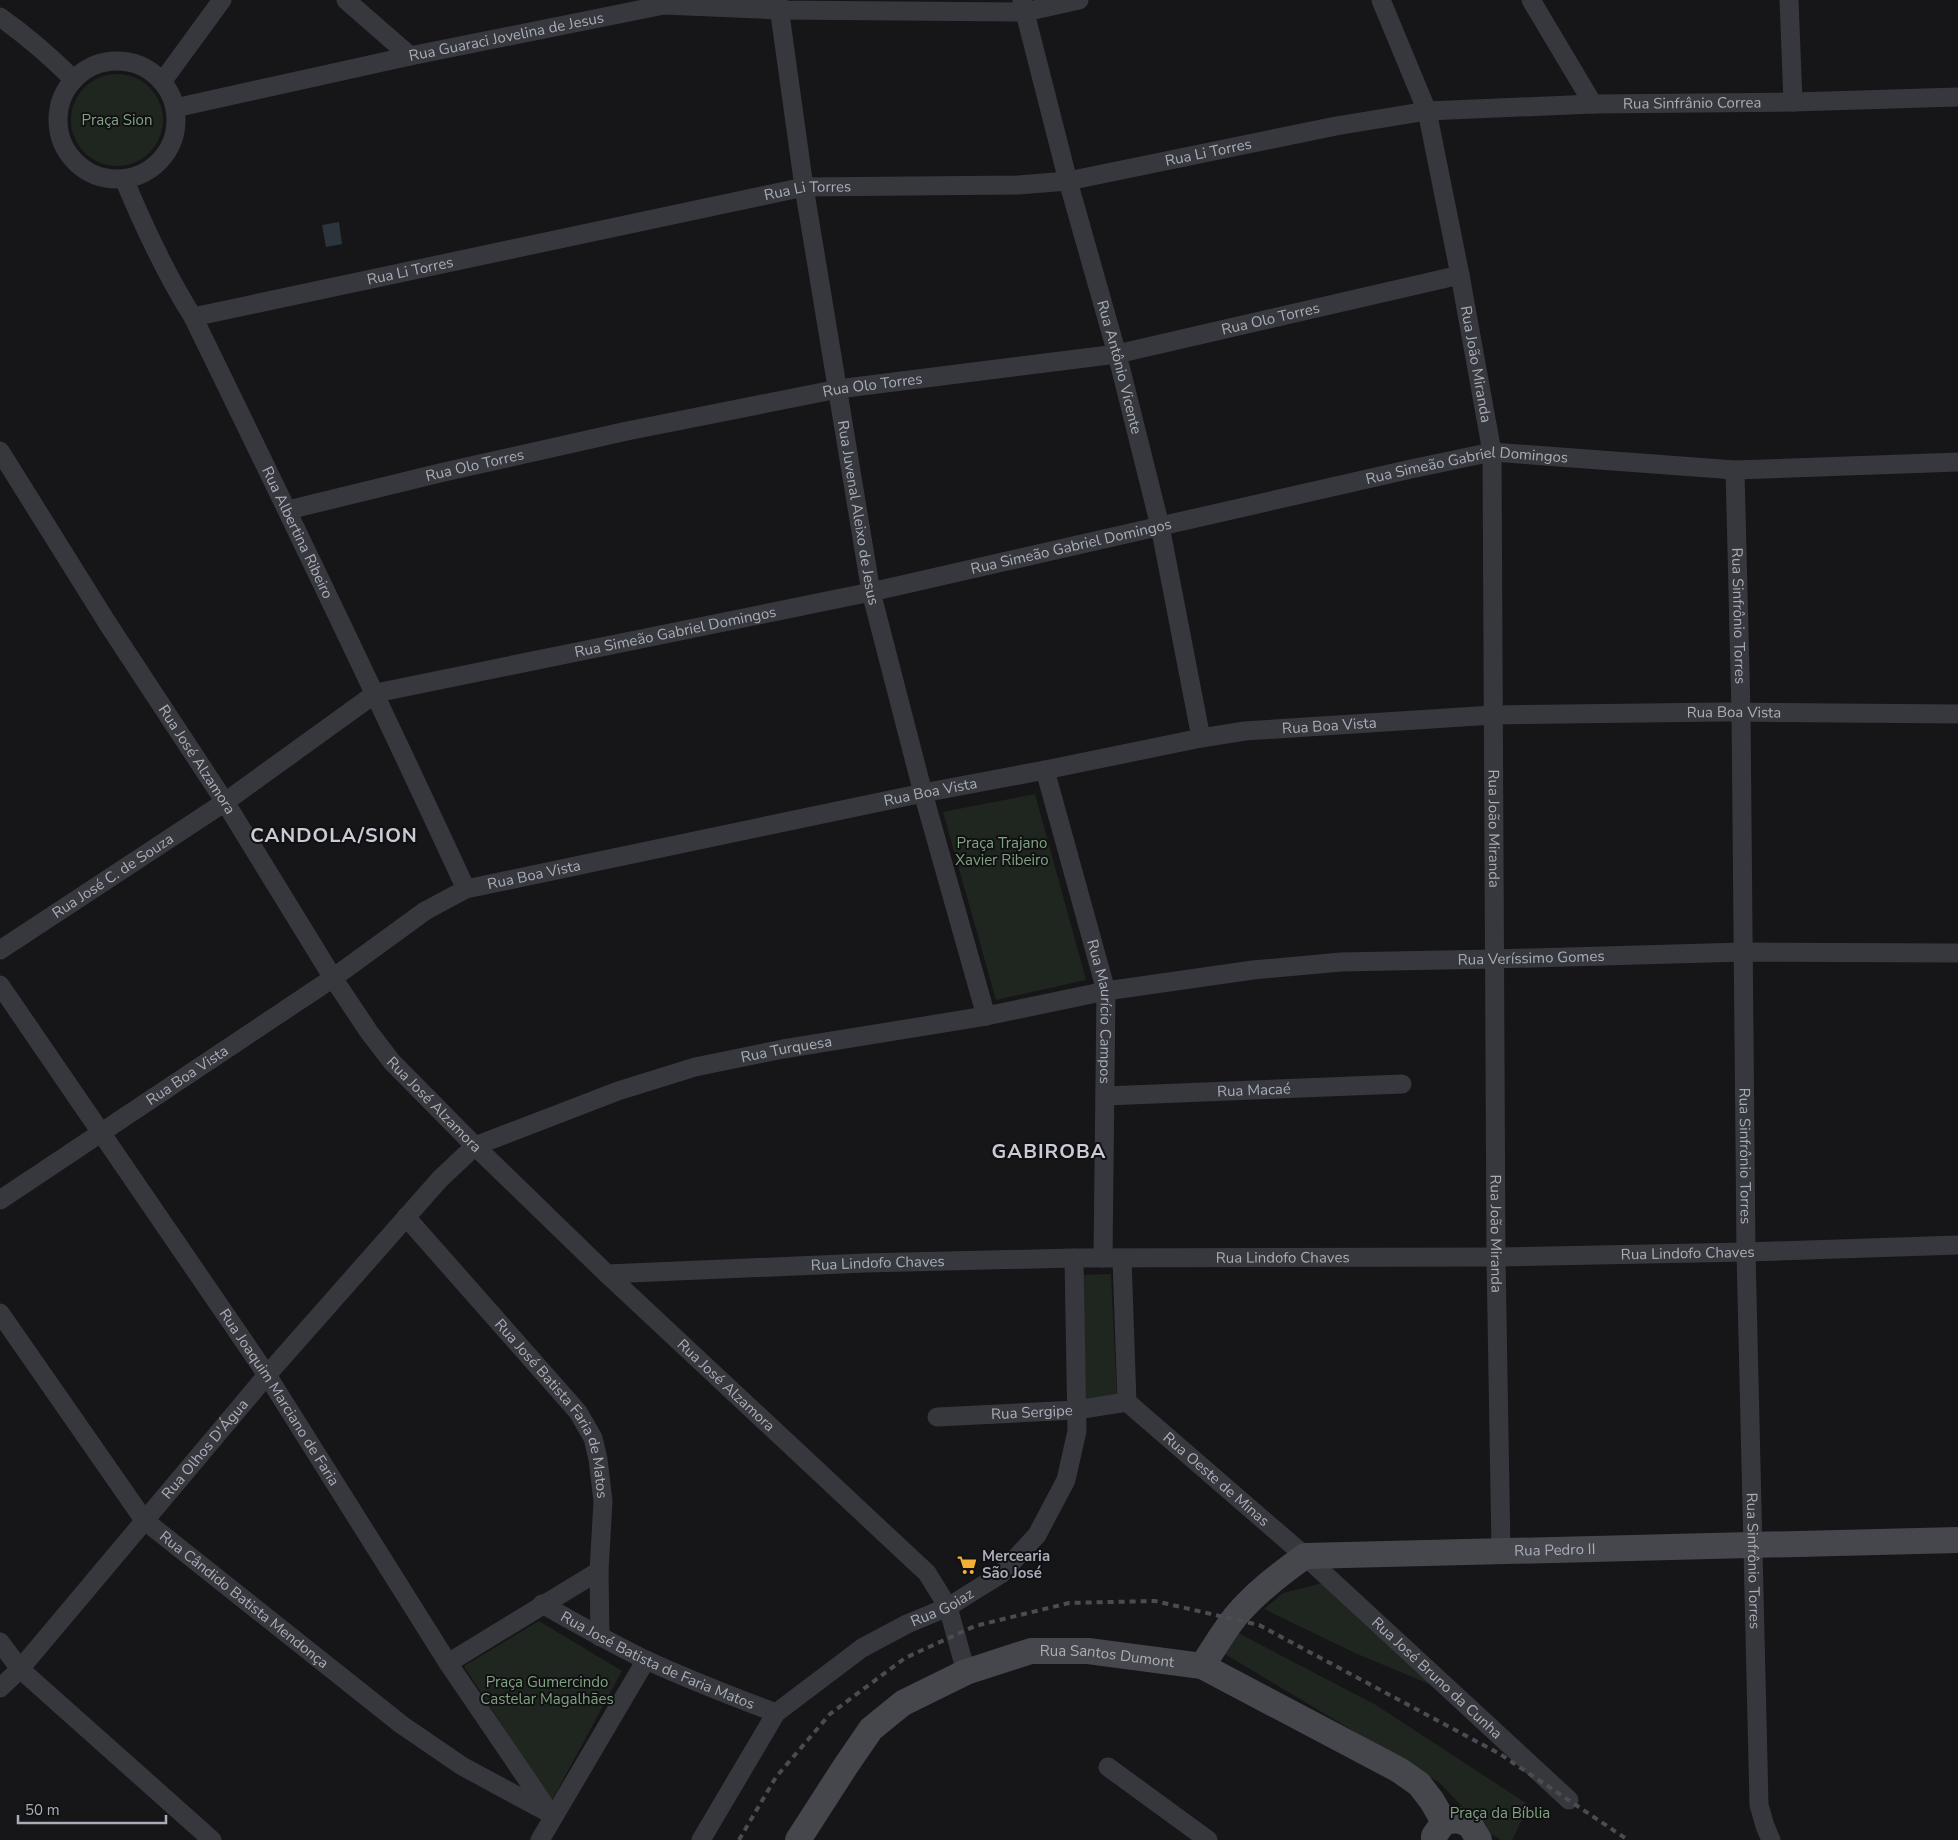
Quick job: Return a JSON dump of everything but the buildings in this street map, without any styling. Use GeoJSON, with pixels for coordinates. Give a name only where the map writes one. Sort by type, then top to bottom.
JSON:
{"type":"FeatureCollection","features":[{"type":"Feature","properties":{"kind":"main road","name":"Rua Pedro II"},"geometry":{"type":"LineString","coordinates":[[1305,1556],[1958,1540]]}},
{"type":"Feature","properties":{"kind":"main road"},"geometry":{"type":"LineString","coordinates":[[1202,1666],[1234,1619],[1249,1602],[1272,1580],[1305,1556]]}},
{"type":"Feature","properties":{"kind":"main road","name":"Rua Santos Dumont"},"geometry":{"type":"LineString","coordinates":[[798,1840],[844,1766],[871,1729],[903,1703],[966,1672],[1031,1651],[1088,1651],[1202,1666],[1399,1770],[1419,1784],[1432,1801],[1434,1835]]}},
{"type":"Feature","properties":{"kind":"main road"},"geometry":{"type":"LineString","coordinates":[[1434,1835],[1458,1820],[1470,1825],[1478,1839]]}},
{"type":"Feature","properties":{"kind":"street"},"geometry":{"type":"LineString","coordinates":[[162,82],[222,0]]}},
{"type":"Feature","properties":{"kind":"street"},"geometry":{"type":"LineString","coordinates":[[346,0],[410,56]]}},
{"type":"Feature","properties":{"kind":"street","name":"Rua Guaraci Jovelina de Jesus"},"geometry":{"type":"LineString","coordinates":[[175,108],[662,2],[778,5],[1023,6],[1079,0]]}},
{"type":"Feature","properties":{"kind":"street","name":"Rua João Miranda"},"geometry":{"type":"LineString","coordinates":[[1381,0],[1427,111],[1460,275],[1492,452],[1496,1257],[1501,1551]]}},
{"type":"Feature","properties":{"kind":"street"},"geometry":{"type":"LineString","coordinates":[[1531,0],[1593,104]]}},
{"type":"Feature","properties":{"kind":"street"},"geometry":{"type":"LineString","coordinates":[[1789,0],[1793,102]]}},
{"type":"Feature","properties":{"kind":"street","name":"Rua Juvenal Aleixo de Jesus"},"geometry":{"type":"LineString","coordinates":[[778,5],[804,187],[871,592],[923,793],[986,1016]]}},
{"type":"Feature","properties":{"kind":"street","name":"Rua Antônio Vicente"},"geometry":{"type":"LineString","coordinates":[[1023,6],[1068,182],[1117,354],[1160,526],[1201,738]]}},
{"type":"Feature","properties":{"kind":"street"},"geometry":{"type":"LineString","coordinates":[[0,17],[26,35],[53,58],[73,79]]}},
{"type":"Feature","properties":{"kind":"street"},"geometry":{"type":"LineString","coordinates":[[122,60],[141,65],[157,75],[162,82],[169,90],[175,108],[176,128],[170,147],[157,163],[141,174],[124,179],[101,177],[83,169],[68,155],[59,137],[57,117],[61,98],[73,79],[85,69],[103,62],[122,60]]}},
{"type":"Feature","properties":{"kind":"street","name":"Rua Sinfrânio Correa"},"geometry":{"type":"LineString","coordinates":[[1427,111],[1593,104],[1793,102],[1958,97]]}},
{"type":"Feature","properties":{"kind":"street","name":"Rua Li Torres"},"geometry":{"type":"LineString","coordinates":[[193,317],[804,187],[1018,185],[1068,182],[1336,126],[1427,111]]}},
{"type":"Feature","properties":{"kind":"street","name":"Rua Albertina Ribeiro"},"geometry":{"type":"LineString","coordinates":[[124,179],[164,267],[193,317],[288,510],[376,693],[466,889]]}},
{"type":"Feature","properties":{"kind":"street","name":"Rua Olo Torres"},"geometry":{"type":"LineString","coordinates":[[288,510],[444,472],[627,431],[838,389],[1117,354],[1460,275]]}},
{"type":"Feature","properties":{"kind":"street","name":"Rua José Alzamora"},"geometry":{"type":"LineString","coordinates":[[0,451],[108,624],[225,802],[333,978],[369,1032],[392,1062],[475,1146],[607,1274],[927,1573],[948,1607],[966,1672]]}},
{"type":"Feature","properties":{"kind":"street","name":"Rua Simeão Gabriel Domingos"},"geometry":{"type":"LineString","coordinates":[[225,802],[376,693],[871,592],[1492,452],[1735,470],[1958,462]]}},
{"type":"Feature","properties":{"kind":"street","name":"Rua Sinfrônio Torres"},"geometry":{"type":"LineString","coordinates":[[1735,470],[1741,712],[1746,1252],[1752,1546],[1760,1805],[1764,1826],[1771,1840]]}},
{"type":"Feature","properties":{"kind":"street","name":"Rua Boa Vista"},"geometry":{"type":"LineString","coordinates":[[0,1200],[333,978],[425,911],[466,889],[923,793],[1245,731],[1493,715],[1741,712],[1958,714]]}},
{"type":"Feature","properties":{"kind":"street","name":"Rua Maurício Campos"},"geometry":{"type":"LineString","coordinates":[[1045,770],[1106,991],[1102,1258]]}},
{"type":"Feature","properties":{"kind":"street","name":"Rua José C. de Souza"},"geometry":{"type":"LineString","coordinates":[[0,950],[225,802]]}},
{"type":"Feature","properties":{"kind":"street","name":"Rua Veríssimo Gomes"},"geometry":{"type":"LineString","coordinates":[[1106,991],[1253,970],[1341,962],[1494,960],[1743,952],[1958,953]]}},
{"type":"Feature","properties":{"kind":"street","name":"Rua Joaquim Marciano de Faria"},"geometry":{"type":"LineString","coordinates":[[0,985],[267,1375],[448,1663],[552,1815]]}},
{"type":"Feature","properties":{"kind":"street","name":"Rua Turquesa"},"geometry":{"type":"LineString","coordinates":[[475,1146],[618,1091],[696,1067],[783,1049],[986,1016],[1106,991]]}},
{"type":"Feature","properties":{"kind":"street","name":"Rua Macaé"},"geometry":{"type":"LineString","coordinates":[[1105,1096],[1402,1084]]}},
{"type":"Feature","properties":{"kind":"street","name":"Rua Olhos D'Água"},"geometry":{"type":"LineString","coordinates":[[0,1688],[20,1669],[267,1375],[440,1179],[475,1146]]}},
{"type":"Feature","properties":{"kind":"street","name":"Rua José Batista Faria de Matos"},"geometry":{"type":"LineString","coordinates":[[406,1217],[578,1412],[593,1438],[598,1459],[603,1501],[599,1571],[600,1637]]}},
{"type":"Feature","properties":{"kind":"street","name":"Rua Lindofo Chaves"},"geometry":{"type":"LineString","coordinates":[[607,1274],[865,1263],[1074,1258],[1496,1257],[1958,1245]]}},
{"type":"Feature","properties":{"kind":"street","name":"Rua Goiaz"},"geometry":{"type":"LineString","coordinates":[[701,1840],[776,1713],[862,1648],[907,1624],[948,1607],[1001,1574],[1037,1536],[1066,1480],[1076,1431],[1074,1258]]}},
{"type":"Feature","properties":{"kind":"street"},"geometry":{"type":"LineString","coordinates":[[1122,1259],[1127,1402]]}},
{"type":"Feature","properties":{"kind":"street","name":"Rua Cândido Batista Mendonça"},"geometry":{"type":"LineString","coordinates":[[0,1313],[144,1520],[402,1725],[462,1766],[552,1815]]}},
{"type":"Feature","properties":{"kind":"street","name":"Rua Sergipe"},"geometry":{"type":"LineString","coordinates":[[937,1417],[1076,1410],[1127,1402]]}},
{"type":"Feature","properties":{"kind":"street","name":"Rua Oeste de Minas"},"geometry":{"type":"LineString","coordinates":[[1127,1402],[1305,1556]]}},
{"type":"Feature","properties":{"kind":"street","name":"Rua José Bruno da Cunha"},"geometry":{"type":"LineString","coordinates":[[1305,1556],[1569,1800]]}},
{"type":"Feature","properties":{"kind":"street"},"geometry":{"type":"LineString","coordinates":[[448,1663],[599,1571]]}},
{"type":"Feature","properties":{"kind":"street","name":"Rua José Batista de Faria Matos"},"geometry":{"type":"LineString","coordinates":[[542,1604],[600,1637],[646,1660],[776,1713]]}},
{"type":"Feature","properties":{"kind":"street"},"geometry":{"type":"LineString","coordinates":[[0,1642],[20,1669],[212,1840]]}},
{"type":"Feature","properties":{"kind":"street"},"geometry":{"type":"LineString","coordinates":[[540,1840],[552,1815],[646,1660]]}},
{"type":"Feature","properties":{"kind":"street"},"geometry":{"type":"LineString","coordinates":[[1108,1767],[1208,1840]]}},
{"type":"Feature","properties":{"kind":"green space","name":"Praça Sion"},"geometry":{"type":"Polygon","coordinates":[[[117,74],[126,75],[143,82],[155,94],[162,111],[162,129],[155,146],[143,158],[126,165],[117,166],[108,165],[91,158],[79,146],[72,129],[71,120],[72,111],[79,94],[91,82],[108,75],[117,74]]]}},
{"type":"Feature","properties":{"kind":"green space","name":"Praça Trajano Xavier Ribeiro"},"geometry":{"type":"Polygon","coordinates":[[[1035,794],[1086,980],[996,1000],[943,812],[1035,794]]]}},
{"type":"Feature","properties":{"kind":"green space"},"geometry":{"type":"Polygon","coordinates":[[[1111,1274],[1117,1398],[1086,1401],[1081,1275],[1111,1274]]]}},
{"type":"Feature","properties":{"kind":"green space"},"geometry":{"type":"Polygon","coordinates":[[[1331,1581],[1441,1689],[1355,1653],[1264,1609],[1283,1593],[1331,1581]]]}},
{"type":"Feature","properties":{"kind":"green space","name":"Praça Gumercindo Castelar Magalhães"},"geometry":{"type":"Polygon","coordinates":[[[539,1621],[622,1671],[551,1802],[464,1666],[539,1621]]]}},
{"type":"Feature","properties":{"kind":"green space","name":"Praça da Bíblia"},"geometry":{"type":"Polygon","coordinates":[[[1236,1632],[1376,1705],[1529,1805],[1512,1840],[1501,1840],[1484,1830],[1440,1783],[1215,1648],[1236,1632]]]}},
{"type":"Feature","properties":{"kind":"shaded area"},"geometry":{"type":"Polygon","coordinates":[[[339,222],[342,244],[326,247],[322,225],[339,222]]]}},
{"type":"Feature","properties":{"kind":"railway"},"geometry":{"type":"LineString","coordinates":[[739,1840],[776,1777],[830,1714],[905,1658],[975,1626],[1069,1603],[1155,1601],[1259,1625],[1500,1754],[1628,1840]]}},
{"type":"Feature","properties":{"kind":"place","name":"Mercearia São José"},"geometry":{"type":"Point","coordinates":[967,1565]}},
{"type":"Feature","properties":{"kind":"district","name":"CANDOLA/SION"},"geometry":{"type":"Point","coordinates":[334,835]}},
{"type":"Feature","properties":{"kind":"district","name":"GABIROBA"},"geometry":{"type":"Point","coordinates":[1049,1151]}}]}
